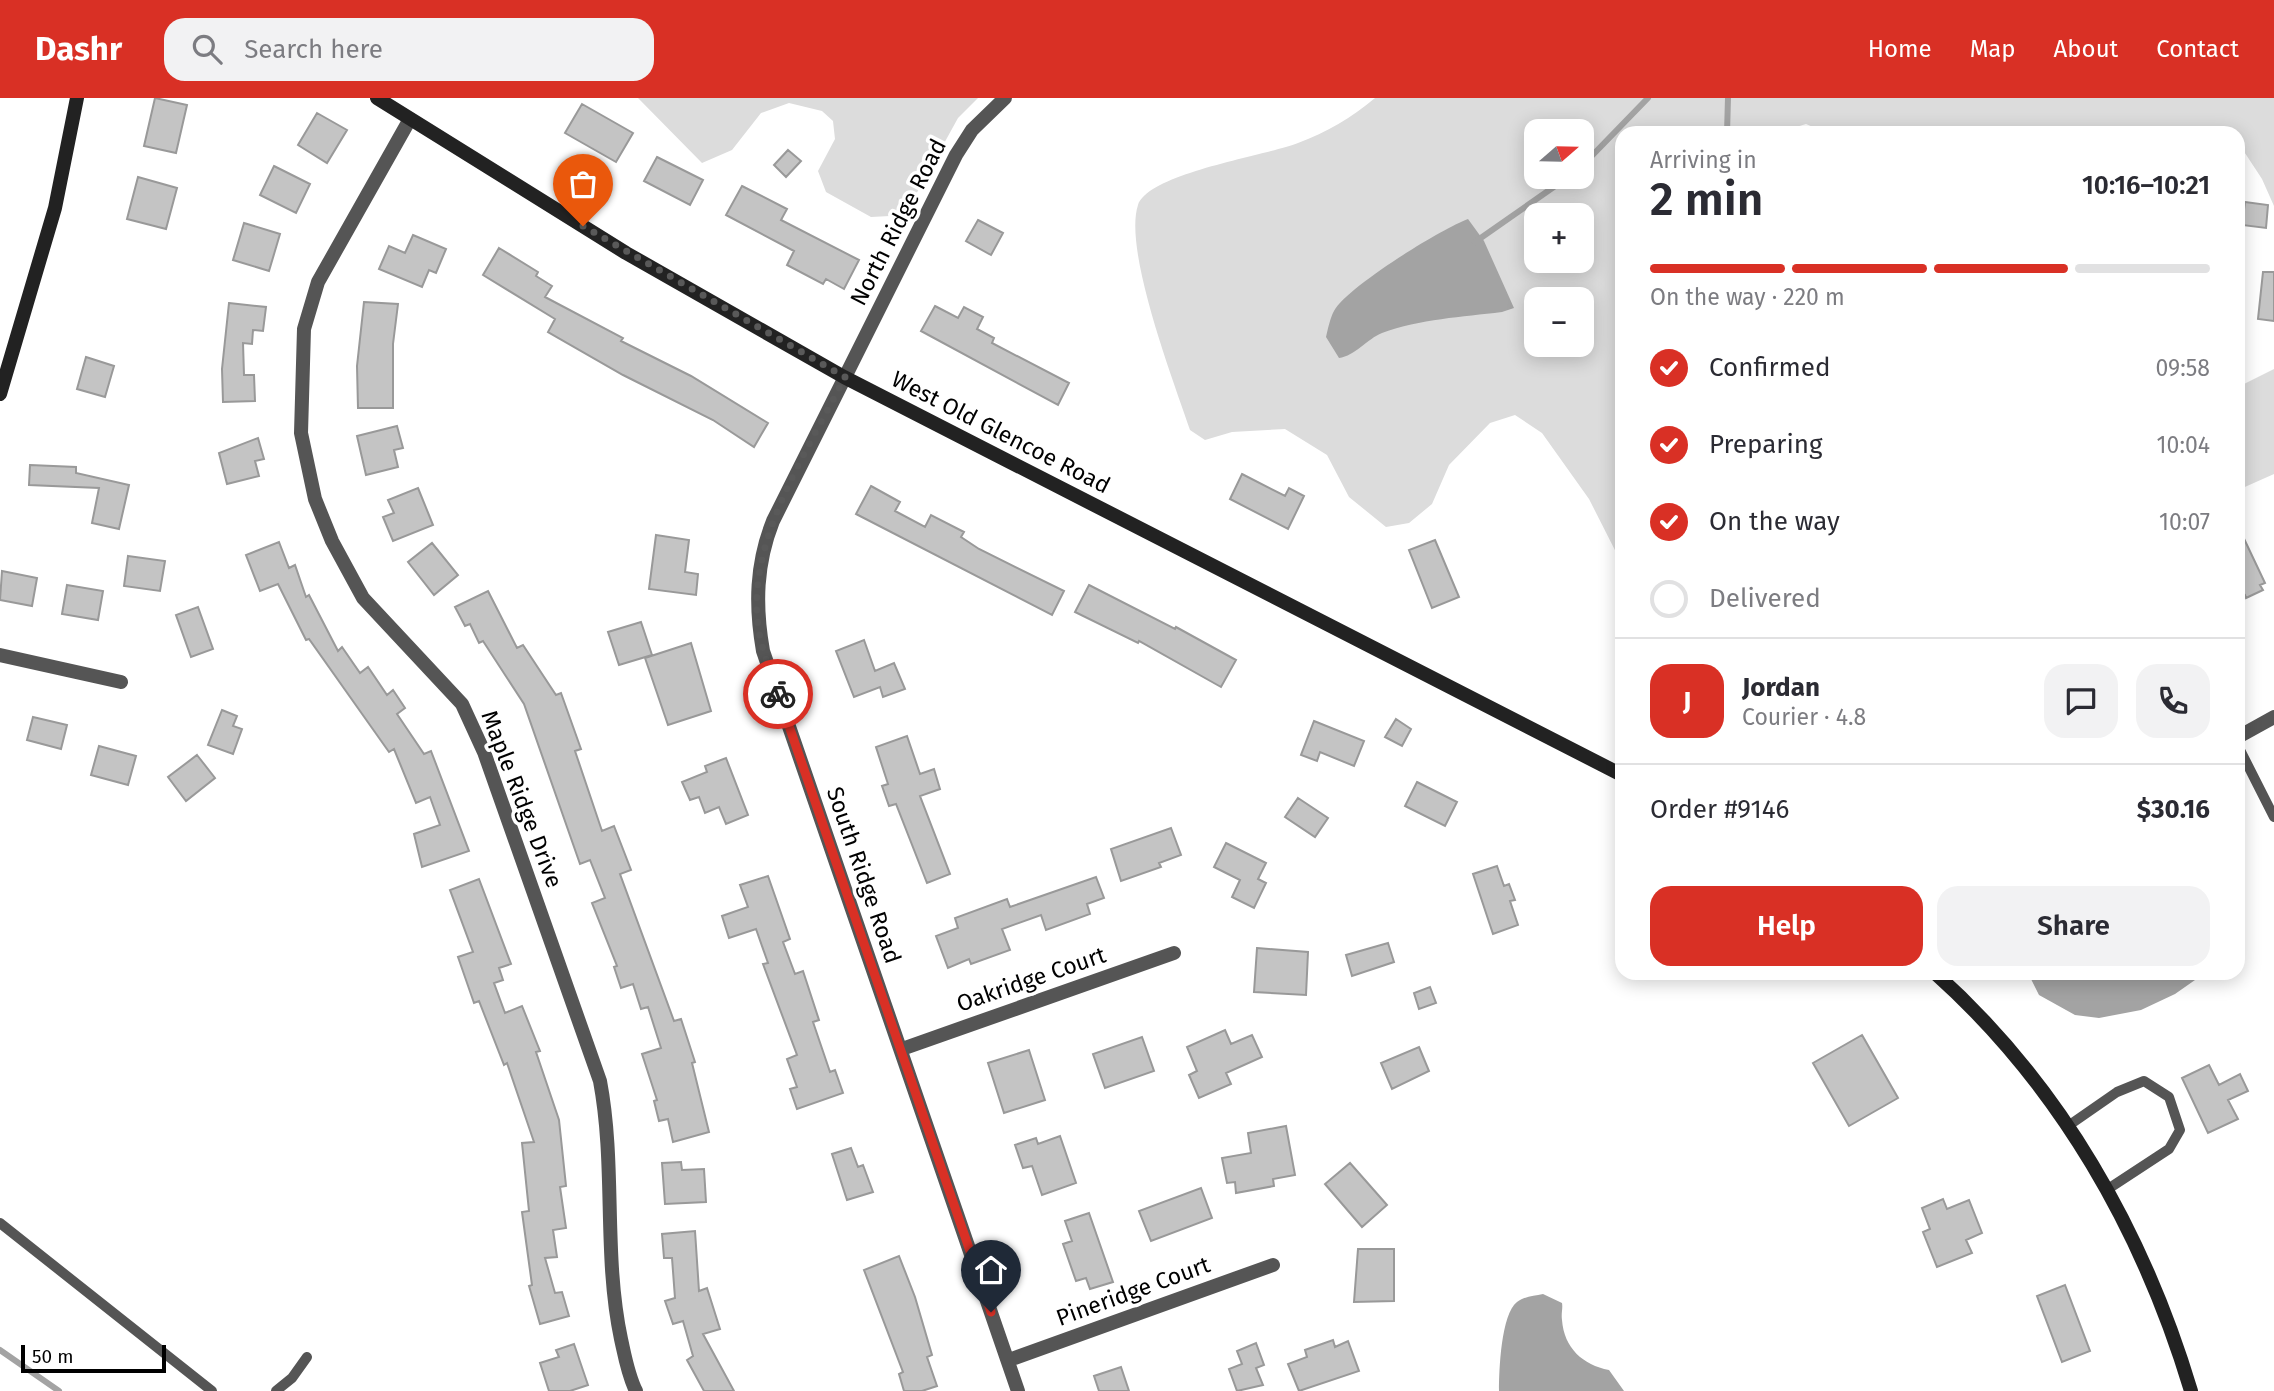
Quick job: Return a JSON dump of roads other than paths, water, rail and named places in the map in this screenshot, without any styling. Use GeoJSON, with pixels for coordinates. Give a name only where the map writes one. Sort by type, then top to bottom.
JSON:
{"type":"FeatureCollection","features":[{"type":"Feature","properties":{"kind":"street"},"geometry":{"type":"LineString","coordinates":[[0,394],[55,208],[77,98]]}},
{"type":"Feature","properties":{"kind":"street","name":"West Old Glencoe Road"},"geometry":{"type":"LineString","coordinates":[[377,98],[626,253],[845,377],[1615,771]]}},
{"type":"Feature","properties":{"kind":"street","name":"North Ridge Road"},"geometry":{"type":"LineString","coordinates":[[845,377],[956,155],[972,130],[1005,98]]}},
{"type":"Feature","properties":{"kind":"street","name":"Maple Ridge Drive"},"geometry":{"type":"LineString","coordinates":[[410,119],[317,282],[304,329],[301,433],[315,499],[332,541],[363,598],[461,704],[498,791],[600,1081],[608,1123],[610,1252],[617,1317],[629,1378],[636,1391]]}},
{"type":"Feature","properties":{"kind":"street","name":"South Ridge Road"},"geometry":{"type":"LineString","coordinates":[[845,377],[767,536],[757,585],[757,618],[767,664],[1018,1391]]}},
{"type":"Feature","properties":{"kind":"street"},"geometry":{"type":"LineString","coordinates":[[0,655],[121,682]]}},
{"type":"Feature","properties":{"kind":"street"},"geometry":{"type":"LineString","coordinates":[[2245,733],[2274,717]]}},
{"type":"Feature","properties":{"kind":"street","name":"Oakridge Court"},"geometry":{"type":"LineString","coordinates":[[902,1049],[1174,953]]}},
{"type":"Feature","properties":{"kind":"street"},"geometry":{"type":"LineString","coordinates":[[1942,980],[2007,1045],[2068,1126],[2108,1189],[2158,1295],[2191,1391]]}},
{"type":"Feature","properties":{"kind":"street","name":"Pineridge Court"},"geometry":{"type":"LineString","coordinates":[[1009,1360],[1273,1265]]}},
{"type":"Feature","properties":{"kind":"lane"},"geometry":{"type":"LineString","coordinates":[[2245,760],[2274,817]]}},
{"type":"Feature","properties":{"kind":"lane"},"geometry":{"type":"LineString","coordinates":[[2068,1126],[2117,1092],[2144,1081],[2169,1097],[2180,1130],[2169,1149],[2108,1189]]}},
{"type":"Feature","properties":{"kind":"lane"},"geometry":{"type":"LineString","coordinates":[[0,1223],[212,1391]]}},
{"type":"Feature","properties":{"kind":"lane"},"geometry":{"type":"LineString","coordinates":[[276,1391],[292,1378],[307,1357]]}},
{"type":"Feature","properties":{"kind":"waterway"},"geometry":{"type":"LineString","coordinates":[[1621,126],[1648,98]]}},
{"type":"Feature","properties":{"kind":"waterway"},"geometry":{"type":"LineString","coordinates":[[1727,126],[1728,98]]}},
{"type":"Feature","properties":{"kind":"waterway"},"geometry":{"type":"LineString","coordinates":[[1594,154],[1615,132]]}},
{"type":"Feature","properties":{"kind":"waterway"},"geometry":{"type":"LineString","coordinates":[[1475,242],[1551,189]]}},
{"type":"Feature","properties":{"kind":"waterway"},"geometry":{"type":"LineString","coordinates":[[0,1350],[59,1391]]}}]}
